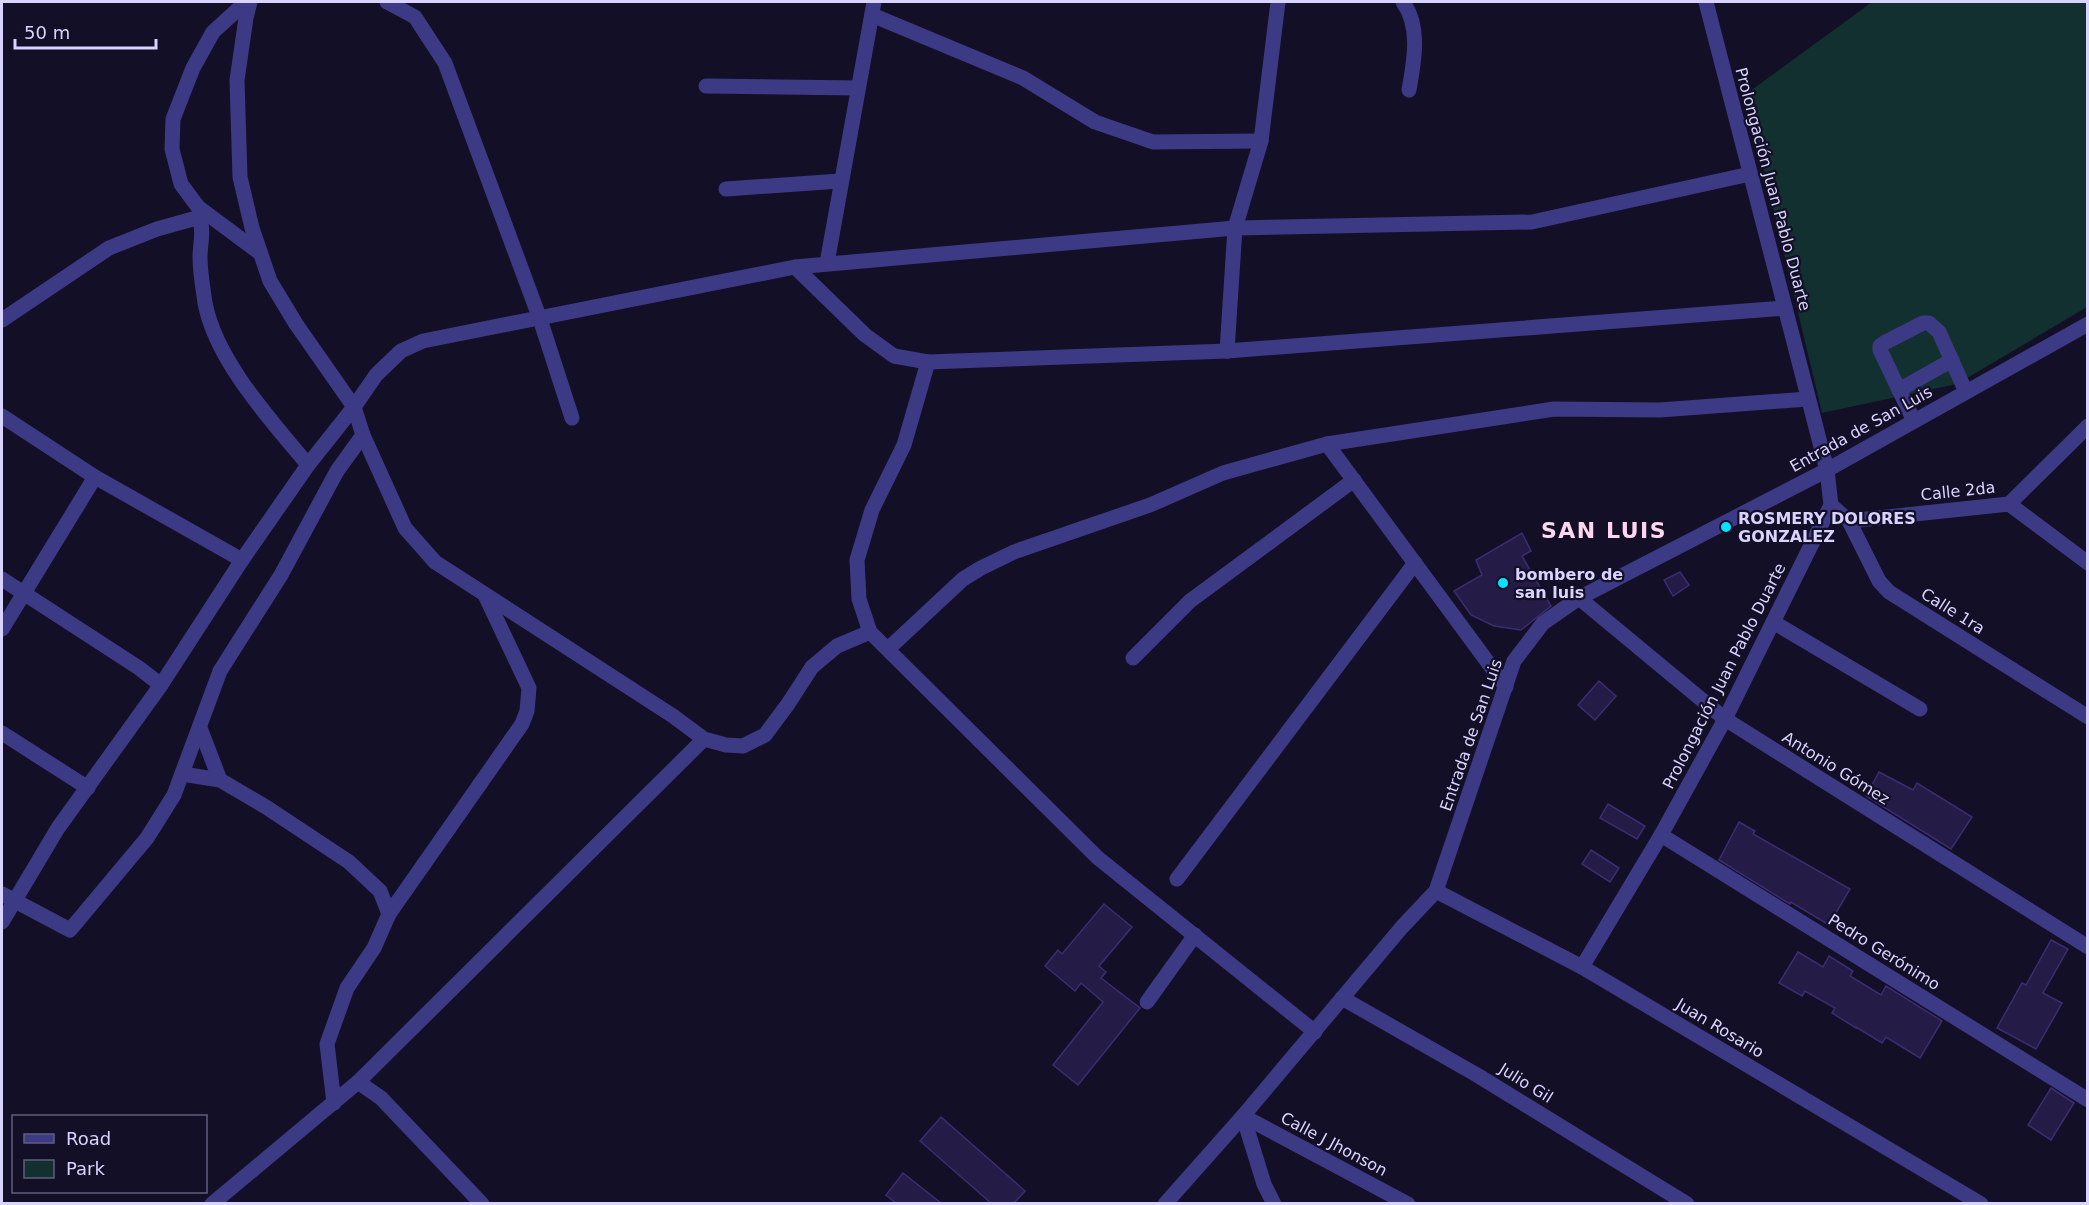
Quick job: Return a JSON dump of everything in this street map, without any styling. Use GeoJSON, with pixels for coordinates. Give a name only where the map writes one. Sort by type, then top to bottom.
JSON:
{"type":"FeatureCollection","features":[{"type":"Feature","properties":{"kind":"street"},"geometry":{"type":"LineString","coordinates":[[248,2],[237,80],[240,177],[260,253],[270,281],[296,324],[354,407],[363,435],[405,528],[435,562],[673,716],[704,739],[726,746],[743,746],[765,735],[789,704],[812,667],[837,646],[870,632]]}},
{"type":"Feature","properties":{"kind":"street"},"geometry":{"type":"LineString","coordinates":[[248,2],[213,32],[193,68],[173,119],[172,149],[181,184],[198,207],[260,253]]}},
{"type":"Feature","properties":{"kind":"street"},"geometry":{"type":"LineString","coordinates":[[387,2],[415,17],[446,63],[540,319],[572,418]]}},
{"type":"Feature","properties":{"kind":"street"},"geometry":{"type":"LineString","coordinates":[[1227,351],[1235,228],[1261,141],[1278,2]]}},
{"type":"Feature","properties":{"kind":"street"},"geometry":{"type":"LineString","coordinates":[[1403,2],[1409,10],[1416,50],[1409,90]]}},
{"type":"Feature","properties":{"kind":"street","name":"Prolongación Juan Pablo Duarte"},"geometry":{"type":"LineString","coordinates":[[1582,967],[1661,835],[1725,719],[1831,505],[1827,470],[1706,2]]}},
{"type":"Feature","properties":{"kind":"street"},"geometry":{"type":"LineString","coordinates":[[827,263],[873,8],[1023,78],[1095,122],[1153,142],[1261,141]]}},
{"type":"Feature","properties":{"kind":"street"},"geometry":{"type":"LineString","coordinates":[[706,86],[858,88]]}},
{"type":"Feature","properties":{"kind":"street"},"geometry":{"type":"LineString","coordinates":[[2,922],[8,898],[161,685],[242,560],[308,465],[376,375],[401,351],[423,341],[795,267],[1235,228],[1532,222],[1750,174]]}},
{"type":"Feature","properties":{"kind":"street"},"geometry":{"type":"LineString","coordinates":[[726,189],[840,181]]}},
{"type":"Feature","properties":{"kind":"street"},"geometry":{"type":"LineString","coordinates":[[2,320],[109,248],[157,229],[193,219],[200,220],[200,258],[206,304],[216,339],[253,397],[308,465]]}},
{"type":"Feature","properties":{"kind":"street"},"geometry":{"type":"LineString","coordinates":[[795,267],[865,335],[894,356],[928,362],[1227,351],[1785,308]]}},
{"type":"Feature","properties":{"kind":"street"},"geometry":{"type":"LineString","coordinates":[[1914,421],[1880,350],[1880,346],[1884,343],[1923,323],[1929,323],[1939,332],[1966,392]]}},
{"type":"Feature","properties":{"kind":"street","name":"Entrada de San Luis"},"geometry":{"type":"LineString","coordinates":[[1165,1203],[1316,1032],[1402,927],[1436,891],[1514,661],[1543,623],[1579,598],[1827,470],[2088,324]]}},
{"type":"Feature","properties":{"kind":"street"},"geometry":{"type":"LineString","coordinates":[[1899,390],[1952,360]]}},
{"type":"Feature","properties":{"kind":"street"},"geometry":{"type":"LineString","coordinates":[[928,362],[904,445],[872,510],[857,560],[859,599],[870,632],[1098,858],[1316,1032]]}},
{"type":"Feature","properties":{"kind":"street"},"geometry":{"type":"LineString","coordinates":[[888,649],[963,579],[1014,552],[1150,505],[1223,473],[1327,444],[1554,409],[1660,410],[1808,399]]}},
{"type":"Feature","properties":{"kind":"street"},"geometry":{"type":"LineString","coordinates":[[2,416],[95,477],[242,560]]}},
{"type":"Feature","properties":{"kind":"street"},"geometry":{"type":"LineString","coordinates":[[2009,504],[2088,426]]}},
{"type":"Feature","properties":{"kind":"street"},"geometry":{"type":"LineString","coordinates":[[8,898],[70,930],[147,838],[174,795],[201,728],[220,671],[281,575],[337,471],[363,435]]}},
{"type":"Feature","properties":{"kind":"street"},"geometry":{"type":"LineString","coordinates":[[1327,444],[1506,687]]}},
{"type":"Feature","properties":{"kind":"street"},"geometry":{"type":"LineString","coordinates":[[2,629],[95,477]]}},
{"type":"Feature","properties":{"kind":"street"},"geometry":{"type":"LineString","coordinates":[[1133,658],[1190,601],[1354,480]]}},
{"type":"Feature","properties":{"kind":"street","name":"Calle 2da"},"geometry":{"type":"LineString","coordinates":[[1849,521],[2009,504],[2088,563]]}},
{"type":"Feature","properties":{"kind":"street","name":"Calle 1ra"},"geometry":{"type":"LineString","coordinates":[[1831,505],[1849,521],[1879,580],[1889,592],[2088,717]]}},
{"type":"Feature","properties":{"kind":"street"},"geometry":{"type":"LineString","coordinates":[[1177,879],[1415,563]]}},
{"type":"Feature","properties":{"kind":"street"},"geometry":{"type":"LineString","coordinates":[[2,579],[139,668],[161,685]]}},
{"type":"Feature","properties":{"kind":"street"},"geometry":{"type":"LineString","coordinates":[[334,1103],[327,1044],[347,988],[374,948],[389,914],[522,724],[527,711],[529,688],[485,594]]}},
{"type":"Feature","properties":{"kind":"street","name":"Antonio Gómez"},"geometry":{"type":"LineString","coordinates":[[1579,598],[1725,719],[2088,947]]}},
{"type":"Feature","properties":{"kind":"street"},"geometry":{"type":"LineString","coordinates":[[1773,622],[1920,709]]}},
{"type":"Feature","properties":{"kind":"street"},"geometry":{"type":"LineString","coordinates":[[201,728],[219,780]]}},
{"type":"Feature","properties":{"kind":"street"},"geometry":{"type":"LineString","coordinates":[[2,733],[88,788]]}},
{"type":"Feature","properties":{"kind":"street"},"geometry":{"type":"LineString","coordinates":[[212,1203],[358,1082],[704,739]]}},
{"type":"Feature","properties":{"kind":"street"},"geometry":{"type":"LineString","coordinates":[[182,774],[219,780],[266,807],[349,862],[380,891],[389,914]]}},
{"type":"Feature","properties":{"kind":"street","name":"Pedro Gerónimo"},"geometry":{"type":"LineString","coordinates":[[1661,835],[2088,1100]]}},
{"type":"Feature","properties":{"kind":"street","name":"Juan Rosario"},"geometry":{"type":"LineString","coordinates":[[1436,891],[1582,967],[1981,1203]]}},
{"type":"Feature","properties":{"kind":"street"},"geometry":{"type":"LineString","coordinates":[[1147,1002],[1195,936]]}},
{"type":"Feature","properties":{"kind":"street","name":"Julio Gil"},"geometry":{"type":"LineString","coordinates":[[1342,998],[1478,1075],[1687,1203]]}},
{"type":"Feature","properties":{"kind":"street"},"geometry":{"type":"LineString","coordinates":[[358,1082],[381,1098],[482,1203]]}},
{"type":"Feature","properties":{"kind":"street"},"geometry":{"type":"LineString","coordinates":[[1243,1116],[1264,1184],[1274,1203]]}},
{"type":"Feature","properties":{"kind":"street","name":"Calle J Jhonson"},"geometry":{"type":"LineString","coordinates":[[1243,1116],[1408,1203]]}},
{"type":"Feature","properties":{"kind":"green space"},"geometry":{"type":"Polygon","coordinates":[[[1872,2],[2087,2],[2087,307],[1957,384],[1822,413],[1746,94],[1872,2]]]}},
{"type":"Feature","properties":{"kind":"building","name":"bombero de san luis"},"geometry":{"type":"Polygon","coordinates":[[[1522,533],[1531,551],[1522,556],[1551,606],[1521,630],[1494,626],[1471,615],[1454,591],[1482,575],[1476,560],[1522,533]]]}},
{"type":"Feature","properties":{"kind":"building"},"geometry":{"type":"Polygon","coordinates":[[[1680,572],[1689,585],[1673,596],[1664,580],[1680,572]]]}},
{"type":"Feature","properties":{"kind":"building"},"geometry":{"type":"Polygon","coordinates":[[[1599,681],[1616,696],[1595,720],[1578,705],[1599,681]]]}},
{"type":"Feature","properties":{"kind":"building"},"geometry":{"type":"Polygon","coordinates":[[[1879,772],[1913,790],[1917,783],[1972,817],[1951,849],[1866,796],[1879,772]]]}},
{"type":"Feature","properties":{"kind":"building"},"geometry":{"type":"Polygon","coordinates":[[[1608,804],[1645,826],[1637,839],[1600,818],[1608,804]]]}},
{"type":"Feature","properties":{"kind":"building"},"geometry":{"type":"Polygon","coordinates":[[[1739,822],[1755,831],[1753,834],[1850,889],[1829,925],[1719,860],[1739,822]]]}},
{"type":"Feature","properties":{"kind":"building"},"geometry":{"type":"Polygon","coordinates":[[[1591,850],[1619,868],[1610,882],[1582,864],[1591,850]]]}},
{"type":"Feature","properties":{"kind":"building"},"geometry":{"type":"Polygon","coordinates":[[[1104,904],[1132,927],[1099,966],[1106,972],[1101,978],[1140,1008],[1078,1085],[1053,1065],[1103,1002],[1081,983],[1075,991],[1045,966],[1058,950],[1062,954],[1104,904]]]}},
{"type":"Feature","properties":{"kind":"building"},"geometry":{"type":"Polygon","coordinates":[[[2051,940],[2068,949],[2043,993],[2062,1003],[2036,1049],[1997,1028],[2022,983],[2026,985],[2051,940]]]}},
{"type":"Feature","properties":{"kind":"building"},"geometry":{"type":"Polygon","coordinates":[[[1798,952],[1823,967],[1829,956],[1853,971],[1850,976],[1881,995],[1886,986],[1942,1021],[1920,1058],[1886,1037],[1882,1043],[1856,1028],[1832,1013],[1835,1008],[1805,991],[1802,996],[1779,983],[1798,952]]]}},
{"type":"Feature","properties":{"kind":"building"},"geometry":{"type":"Polygon","coordinates":[[[2051,1088],[2074,1103],[2051,1140],[2028,1125],[2051,1088]]]}},
{"type":"Feature","properties":{"kind":"building"},"geometry":{"type":"Polygon","coordinates":[[[941,1117],[1025,1191],[1014,1203],[991,1203],[920,1141],[941,1117]]]}},
{"type":"Feature","properties":{"kind":"building"},"geometry":{"type":"Polygon","coordinates":[[[903,1173],[941,1203],[896,1203],[886,1195],[903,1173]]]}},
{"type":"Feature","properties":{"kind":"place","name":"ROSMERY DOLORES GONZALEZ"},"geometry":{"type":"Point","coordinates":[1726,527]}},
{"type":"Feature","properties":{"kind":"place","name":"bombero de san luis"},"geometry":{"type":"Point","coordinates":[1503,583]}},
{"type":"Feature","properties":{"kind":"district","name":"SAN LUIS"},"geometry":{"type":"Point","coordinates":[1604,530]}}]}
